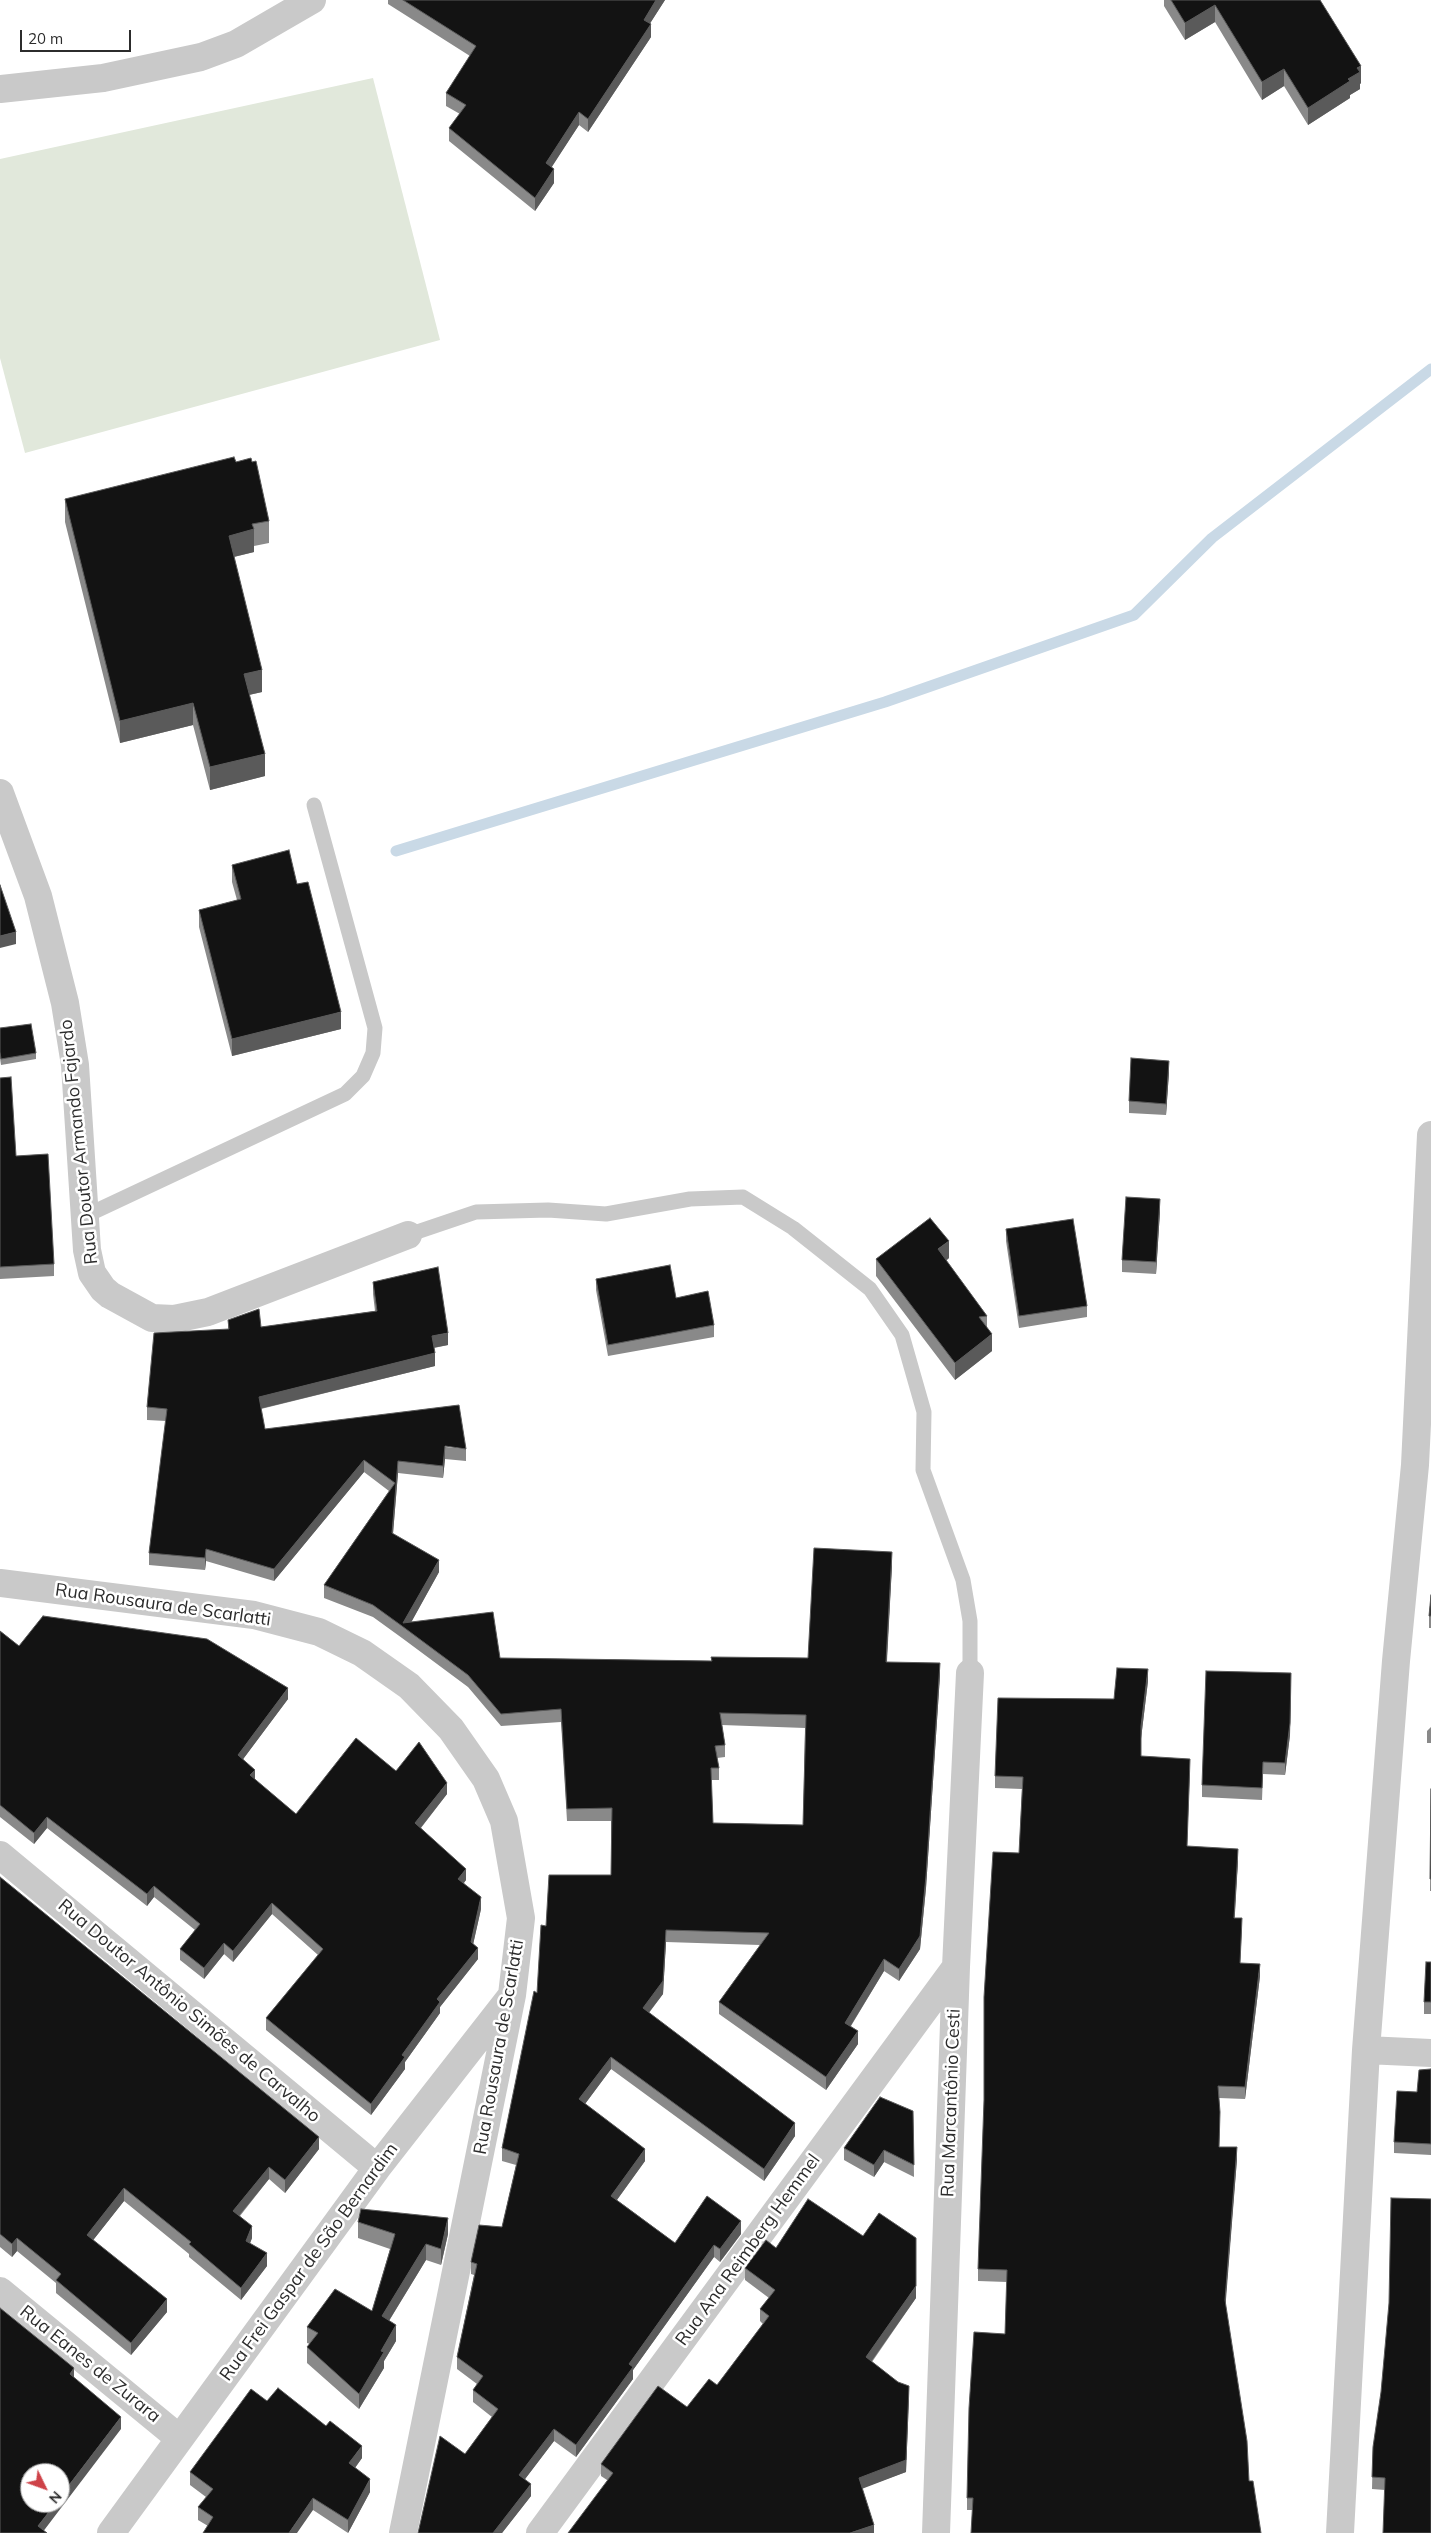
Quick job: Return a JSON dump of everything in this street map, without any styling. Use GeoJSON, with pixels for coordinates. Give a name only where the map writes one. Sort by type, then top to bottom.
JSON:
{"type":"FeatureCollection","features":[{"type":"Feature","properties":{"kind":"street"},"geometry":{"type":"LineString","coordinates":[[0,90],[103,78],[201,56],[236,44],[270,12],[312,0]]}},
{"type":"Feature","properties":{"kind":"street","name":"Rua Doutor Armando Fajardo"},"geometry":{"type":"LineString","coordinates":[[0,794],[38,896],[65,1003],[75,1065],[83,1216],[92,1273],[110,1295],[152,1318],[174,1319],[208,1312],[408,1235]]}},
{"type":"Feature","properties":{"kind":"street"},"geometry":{"type":"LineString","coordinates":[[1340,2533],[1366,2050],[1396,1661],[1415,1465],[1431,1135]]}},
{"type":"Feature","properties":{"kind":"street","name":"Rua Rousaura de Scarlatti"},"geometry":{"type":"LineString","coordinates":[[0,1583],[254,1615],[319,1632],[362,1653],[409,1686],[451,1729],[486,1779],[504,1821],[521,1918],[512,1995],[403,2533]]}},
{"type":"Feature","properties":{"kind":"street","name":"Rua Marcantônio Cesti"},"geometry":{"type":"LineString","coordinates":[[936,2533],[956,1967],[970,1673]]}},
{"type":"Feature","properties":{"kind":"street","name":"Rua Doutor Antônio Simões de Carvalho"},"geometry":{"type":"LineString","coordinates":[[0,1855],[377,2168]]}},
{"type":"Feature","properties":{"kind":"street","name":"Rua Ana Reimberg Hemmel"},"geometry":{"type":"LineString","coordinates":[[540,2533],[956,1967]]}},
{"type":"Feature","properties":{"kind":"street","name":"Rua Frei Gaspar de São Bernardim"},"geometry":{"type":"LineString","coordinates":[[111,2533],[377,2168],[512,1995]]}},
{"type":"Feature","properties":{"kind":"street"},"geometry":{"type":"LineString","coordinates":[[1366,2050],[1431,2052]]}},
{"type":"Feature","properties":{"kind":"street","name":"Rua Eanes de Zurara"},"geometry":{"type":"LineString","coordinates":[[0,2291],[179,2438]]}},
{"type":"Feature","properties":{"kind":"lane"},"geometry":{"type":"LineString","coordinates":[[83,1216],[345,1094],[363,1076],[373,1053],[374,1028],[314,805]]}},
{"type":"Feature","properties":{"kind":"lane"},"geometry":{"type":"LineString","coordinates":[[408,1235],[476,1212],[548,1210],[606,1214],[690,1199],[743,1197],[794,1228],[870,1289],[902,1335],[924,1412],[923,1470],[963,1580],[970,1621],[970,1673]]}},
{"type":"Feature","properties":{"kind":"shaded area"},"geometry":{"type":"Polygon","coordinates":[[[373,78],[440,340],[25,453],[0,358],[0,159],[373,78]]]}},
{"type":"Feature","properties":{"kind":"building"},"geometry":{"type":"Polygon","coordinates":[[[403,0],[656,0],[644,20],[651,24],[588,119],[579,112],[546,163],[554,169],[535,198],[449,128],[466,105],[446,93],[476,46],[403,0]]]}},
{"type":"Feature","properties":{"kind":"building"},"geometry":{"type":"Polygon","coordinates":[[[1171,0],[1320,0],[1361,66],[1357,68],[1360,72],[1348,79],[1350,81],[1308,108],[1284,69],[1262,82],[1215,5],[1185,23],[1171,0]]]}},
{"type":"Feature","properties":{"kind":"building"},"geometry":{"type":"Polygon","coordinates":[[[234,457],[236,462],[251,458],[252,462],[256,461],[269,521],[252,524],[254,529],[229,536],[262,670],[244,674],[265,754],[210,767],[193,703],[120,721],[65,499],[234,457]]]}},
{"type":"Feature","properties":{"kind":"building"},"geometry":{"type":"Polygon","coordinates":[[[289,850],[297,884],[308,882],[341,1012],[232,1039],[199,910],[241,899],[232,865],[289,850]]]}},
{"type":"Feature","properties":{"kind":"building"},"geometry":{"type":"Polygon","coordinates":[[[0,885],[16,932],[0,936],[0,885]]]}},
{"type":"Feature","properties":{"kind":"building"},"geometry":{"type":"Polygon","coordinates":[[[31,1024],[36,1053],[1,1059],[0,1028],[31,1024]]]}},
{"type":"Feature","properties":{"kind":"building"},"geometry":{"type":"Polygon","coordinates":[[[1131,1058],[1169,1061],[1166,1104],[1129,1101],[1131,1058]]]}},
{"type":"Feature","properties":{"kind":"building"},"geometry":{"type":"Polygon","coordinates":[[[11,1077],[16,1156],[48,1154],[54,1264],[0,1267],[0,1078],[11,1077]]]}},
{"type":"Feature","properties":{"kind":"building"},"geometry":{"type":"Polygon","coordinates":[[[1126,1197],[1160,1199],[1156,1262],[1122,1260],[1126,1197]]]}},
{"type":"Feature","properties":{"kind":"building"},"geometry":{"type":"Polygon","coordinates":[[[930,1218],[949,1241],[938,1249],[987,1316],[979,1317],[992,1334],[955,1363],[876,1259],[930,1218]]]}},
{"type":"Feature","properties":{"kind":"building"},"geometry":{"type":"Polygon","coordinates":[[[1073,1219],[1087,1306],[1019,1316],[1006,1229],[1073,1219]]]}},
{"type":"Feature","properties":{"kind":"building"},"geometry":{"type":"Polygon","coordinates":[[[670,1265],[676,1298],[708,1291],[714,1325],[608,1345],[596,1279],[670,1265]]]}},
{"type":"Feature","properties":{"kind":"building"},"geometry":{"type":"Polygon","coordinates":[[[438,1267],[448,1333],[432,1336],[435,1353],[259,1397],[265,1429],[459,1405],[466,1449],[445,1446],[443,1466],[398,1461],[392,1533],[439,1560],[403,1623],[493,1612],[500,1658],[712,1661],[711,1657],[808,1658],[814,1548],[892,1552],[886,1662],[940,1663],[926,1876],[920,1936],[899,1969],[884,1959],[845,2023],[858,2031],[826,2077],[719,2002],[769,1933],[666,1930],[663,1981],[643,2008],[795,2123],[764,2169],[611,2057],[579,2099],[645,2149],[611,2196],[675,2243],[707,2196],[741,2221],[720,2249],[714,2245],[629,2364],[633,2367],[576,2445],[554,2429],[519,2475],[531,2484],[493,2533],[418,2533],[440,2436],[465,2454],[498,2409],[473,2390],[483,2376],[457,2357],[477,2264],[471,2262],[479,2225],[502,2227],[519,2154],[502,2148],[534,1991],[537,1993],[541,1925],[546,1926],[549,1875],[611,1875],[612,1808],[567,1809],[561,1709],[501,1714],[468,1675],[402,1626],[373,1605],[324,1585],[395,1483],[364,1460],[274,1569],[206,1549],[205,1558],[149,1553],[167,1409],[147,1407],[154,1333],[229,1329],[228,1320],[259,1309],[261,1327],[377,1311],[373,1282],[438,1267]],[[720,1713],[725,1745],[715,1746],[719,1768],[711,1768],[713,1823],[803,1825],[806,1715],[720,1713]]]}},
{"type":"Feature","properties":{"kind":"building"},"geometry":{"type":"Polygon","coordinates":[[[1431,1595],[1431,1616],[1429,1616],[1431,1595]]]}},
{"type":"Feature","properties":{"kind":"building"},"geometry":{"type":"Polygon","coordinates":[[[43,1616],[207,1639],[288,1688],[238,1755],[255,1770],[250,1775],[296,1814],[356,1738],[396,1771],[419,1742],[447,1783],[415,1823],[466,1869],[458,1879],[481,1897],[471,1942],[478,1948],[437,1999],[440,2002],[402,2055],[405,2057],[371,2104],[266,2018],[323,1949],[272,1903],[233,1951],[224,1943],[204,1968],[180,1949],[200,1924],[154,1886],[147,1894],[47,1817],[34,1833],[0,1805],[0,1631],[19,1646],[43,1616]]]}},
{"type":"Feature","properties":{"kind":"building"},"geometry":{"type":"Polygon","coordinates":[[[1117,1668],[1148,1669],[1141,1726],[1141,1756],[1190,1759],[1187,1846],[1238,1849],[1234,1918],[1242,1918],[1240,1963],[1260,1964],[1245,2087],[1218,2086],[1220,2112],[1219,2147],[1237,2147],[1225,2300],[1247,2441],[1249,2481],[1253,2481],[1261,2533],[971,2533],[973,2498],[967,2498],[969,2408],[974,2332],[1005,2334],[1007,2270],[978,2269],[984,2100],[984,1997],[993,1852],[1019,1853],[1023,1777],[995,1776],[998,1698],[1114,1699],[1117,1668]]]}},
{"type":"Feature","properties":{"kind":"building"},"geometry":{"type":"Polygon","coordinates":[[[1206,1671],[1291,1673],[1290,1723],[1285,1763],[1263,1762],[1262,1788],[1202,1785],[1206,1671]]]}},
{"type":"Feature","properties":{"kind":"building"},"geometry":{"type":"Polygon","coordinates":[[[1431,1789],[1431,1879],[1430,1879],[1431,1789]]]}},
{"type":"Feature","properties":{"kind":"building"},"geometry":{"type":"Polygon","coordinates":[[[0,1877],[319,2137],[285,2180],[269,2167],[233,2211],[252,2226],[246,2241],[267,2253],[241,2288],[189,2244],[191,2242],[124,2188],[87,2235],[167,2299],[131,2343],[56,2280],[61,2274],[17,2238],[12,2244],[0,2234],[0,1877]]]}},
{"type":"Feature","properties":{"kind":"building"},"geometry":{"type":"Polygon","coordinates":[[[1426,1962],[1431,1962],[1431,2002],[1424,2002],[1426,1962]]]}},
{"type":"Feature","properties":{"kind":"building"},"geometry":{"type":"Polygon","coordinates":[[[1431,2069],[1431,2144],[1394,2142],[1397,2091],[1417,2092],[1419,2070],[1431,2069]]]}},
{"type":"Feature","properties":{"kind":"building"},"geometry":{"type":"Polygon","coordinates":[[[880,2097],[913,2111],[914,2165],[884,2150],[874,2165],[844,2148],[880,2097]]]}},
{"type":"Feature","properties":{"kind":"building"},"geometry":{"type":"Polygon","coordinates":[[[1391,2198],[1431,2199],[1431,2533],[1383,2533],[1385,2478],[1372,2477],[1373,2447],[1381,2392],[1389,2303],[1391,2198]]]}},
{"type":"Feature","properties":{"kind":"building"},"geometry":{"type":"Polygon","coordinates":[[[808,2199],[863,2236],[879,2213],[916,2238],[916,2286],[866,2357],[898,2382],[909,2386],[906,2460],[859,2478],[874,2525],[850,2533],[568,2533],[613,2473],[601,2464],[658,2386],[687,2407],[709,2379],[717,2385],[769,2316],[760,2309],[775,2290],[745,2268],[766,2240],[776,2248],[808,2199]]]}},
{"type":"Feature","properties":{"kind":"building"},"geometry":{"type":"Polygon","coordinates":[[[361,2209],[448,2218],[441,2249],[426,2244],[382,2316],[396,2325],[381,2351],[384,2352],[359,2394],[307,2347],[318,2333],[307,2327],[335,2289],[372,2311],[395,2234],[358,2222],[361,2209]]]}},
{"type":"Feature","properties":{"kind":"building"},"geometry":{"type":"Polygon","coordinates":[[[0,2308],[74,2368],[70,2374],[121,2417],[70,2484],[70,2463],[20,2463],[20,2513],[48,2513],[38,2526],[47,2533],[0,2533],[0,2308]]]}},
{"type":"Feature","properties":{"kind":"building"},"geometry":{"type":"Polygon","coordinates":[[[278,2388],[326,2426],[330,2421],[362,2446],[349,2463],[370,2479],[348,2520],[313,2498],[289,2533],[203,2533],[213,2517],[198,2507],[213,2489],[190,2472],[251,2389],[267,2401],[278,2388]]]}},
{"type":"Feature","properties":{"kind":"waterway"},"geometry":{"type":"LineString","coordinates":[[396,851],[885,702],[1134,615],[1212,538],[1431,369]]}}]}
